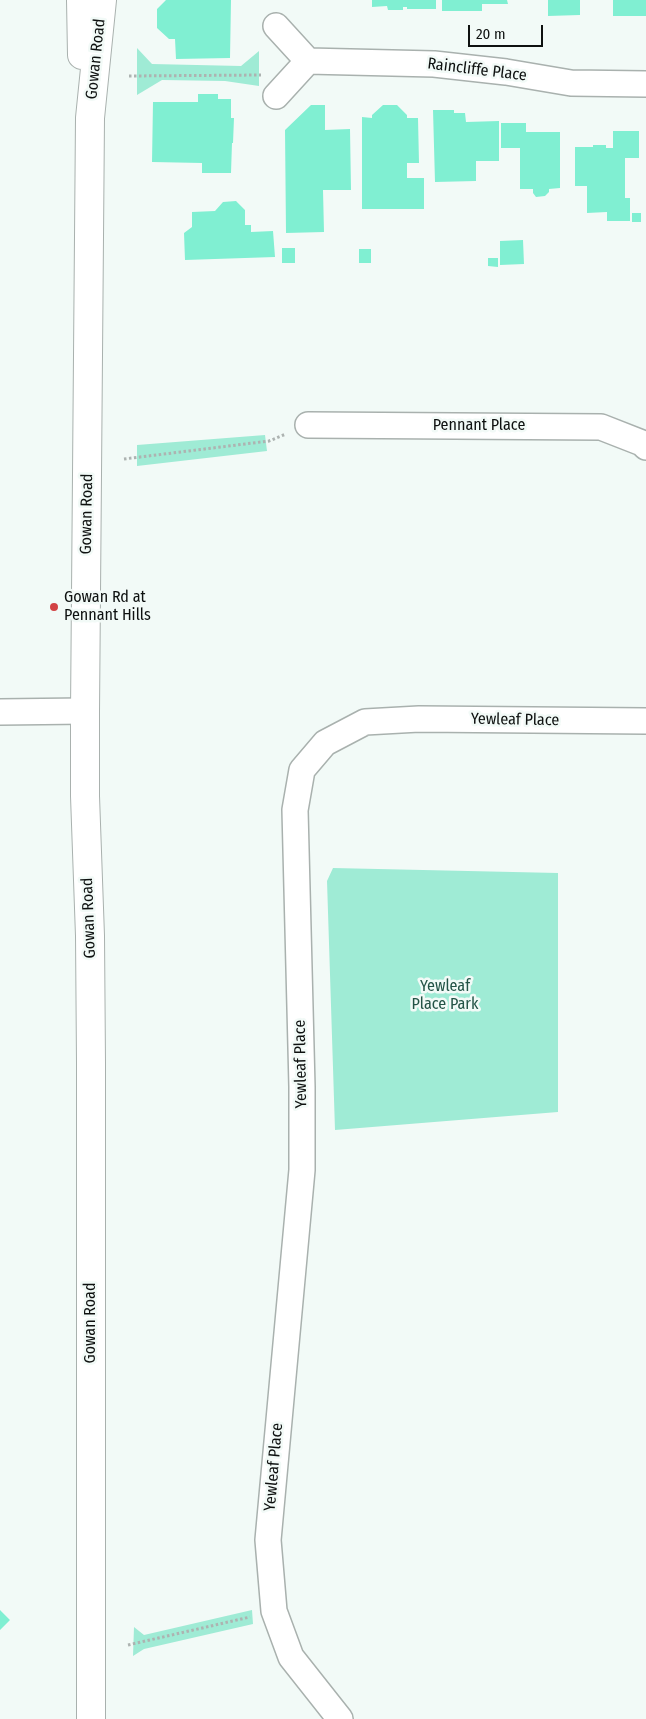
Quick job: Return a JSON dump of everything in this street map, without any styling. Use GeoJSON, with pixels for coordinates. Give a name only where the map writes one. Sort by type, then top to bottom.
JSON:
{"type":"FeatureCollection","features":[{"type":"Feature","properties":{"kind":"main road","name":"Gowan Road"},"geometry":{"type":"LineString","coordinates":[[81,0],[82,70],[90,118]]}},
{"type":"Feature","properties":{"kind":"main road","name":"Gowan Road"},"geometry":{"type":"LineString","coordinates":[[91,1719],[91,1063],[85,711],[90,118],[102,0]]}},
{"type":"Feature","properties":{"kind":"street"},"geometry":{"type":"LineString","coordinates":[[276,26],[308,61],[282,89]]}},
{"type":"Feature","properties":{"kind":"street","name":"Raincliffe Place"},"geometry":{"type":"LineString","coordinates":[[308,61],[434,64],[506,72],[572,83],[646,84]]}},
{"type":"Feature","properties":{"kind":"street","name":"Pennant Place"},"geometry":{"type":"LineString","coordinates":[[308,425],[601,427],[642,443],[646,447]]}},
{"type":"Feature","properties":{"kind":"street"},"geometry":{"type":"LineString","coordinates":[[0,712],[85,711]]}},
{"type":"Feature","properties":{"kind":"street","name":"Yewleaf Place"},"geometry":{"type":"LineString","coordinates":[[333,1711],[291,1658],[274,1611],[268,1540],[302,1170],[302,1087],[295,810],[302,770],[325,743],[365,722],[418,719],[646,721]]}},
{"type":"Feature","properties":{"kind":"path"},"geometry":{"type":"LineString","coordinates":[[129,76],[260,74],[282,89]]}},
{"type":"Feature","properties":{"kind":"path"},"geometry":{"type":"LineString","coordinates":[[124,459],[269,441],[308,425]]}},
{"type":"Feature","properties":{"kind":"path"},"geometry":{"type":"LineString","coordinates":[[128,1645],[274,1611]]}},
{"type":"Feature","properties":{"kind":"green space"},"geometry":{"type":"Polygon","coordinates":[[[137,48],[152,64],[241,66],[259,51],[259,86],[225,81],[162,80],[137,95],[137,48]]]}},
{"type":"Feature","properties":{"kind":"green space"},"geometry":{"type":"Polygon","coordinates":[[[265,435],[267,451],[137,466],[137,445],[265,435]]]}},
{"type":"Feature","properties":{"kind":"green space","name":"Yewleaf Place Park"},"geometry":{"type":"Polygon","coordinates":[[[333,868],[558,873],[558,1112],[335,1130],[327,881],[333,868]]]}},
{"type":"Feature","properties":{"kind":"green space"},"geometry":{"type":"Polygon","coordinates":[[[252,1610],[253,1624],[144,1649],[133,1656],[134,1627],[144,1635],[252,1610]]]}},
{"type":"Feature","properties":{"kind":"building"},"geometry":{"type":"Polygon","coordinates":[[[166,0],[231,0],[230,58],[176,59],[175,39],[169,39],[157,28],[157,9],[166,0]]]}},
{"type":"Feature","properties":{"kind":"building"},"geometry":{"type":"Polygon","coordinates":[[[372,0],[436,0],[436,9],[407,9],[407,7],[403,7],[403,10],[388,10],[387,6],[372,7],[372,0]]]}},
{"type":"Feature","properties":{"kind":"building"},"geometry":{"type":"Polygon","coordinates":[[[442,0],[507,0],[508,4],[482,4],[482,11],[442,11],[442,0]]]}},
{"type":"Feature","properties":{"kind":"building"},"geometry":{"type":"Polygon","coordinates":[[[548,0],[580,0],[580,15],[548,16],[548,0]]]}},
{"type":"Feature","properties":{"kind":"building"},"geometry":{"type":"Polygon","coordinates":[[[613,0],[646,0],[646,16],[613,16],[613,0]]]}},
{"type":"Feature","properties":{"kind":"building"},"geometry":{"type":"Polygon","coordinates":[[[198,94],[218,94],[218,99],[231,99],[231,118],[234,118],[231,173],[202,173],[202,163],[152,162],[153,102],[198,102],[198,94]]]}},
{"type":"Feature","properties":{"kind":"building"},"geometry":{"type":"Polygon","coordinates":[[[311,105],[325,105],[325,130],[350,129],[351,190],[323,190],[324,232],[286,233],[285,130],[311,105]]]}},
{"type":"Feature","properties":{"kind":"building"},"geometry":{"type":"Polygon","coordinates":[[[383,105],[397,105],[407,115],[407,118],[418,118],[419,163],[407,163],[407,178],[424,178],[424,209],[362,209],[362,117],[372,118],[372,115],[383,105]]]}},
{"type":"Feature","properties":{"kind":"building"},"geometry":{"type":"Polygon","coordinates":[[[433,110],[454,110],[454,113],[465,113],[466,122],[499,121],[499,161],[476,161],[476,181],[435,182],[433,110]]]}},
{"type":"Feature","properties":{"kind":"building"},"geometry":{"type":"Polygon","coordinates":[[[501,123],[526,123],[526,132],[560,132],[560,188],[549,189],[545,196],[536,197],[533,189],[520,189],[520,148],[501,148],[501,123]]]}},
{"type":"Feature","properties":{"kind":"building"},"geometry":{"type":"Polygon","coordinates":[[[613,131],[639,131],[639,158],[625,158],[625,198],[630,198],[630,221],[607,221],[607,212],[587,213],[587,186],[575,186],[575,147],[606,145],[606,148],[613,148],[613,131]]]}},
{"type":"Feature","properties":{"kind":"building"},"geometry":{"type":"Polygon","coordinates":[[[236,201],[245,210],[245,225],[251,225],[251,232],[273,231],[275,257],[185,260],[184,233],[192,227],[192,212],[215,211],[223,202],[236,201]]]}},
{"type":"Feature","properties":{"kind":"building"},"geometry":{"type":"Polygon","coordinates":[[[632,213],[641,213],[641,222],[632,222],[632,213]]]}},
{"type":"Feature","properties":{"kind":"building"},"geometry":{"type":"Polygon","coordinates":[[[523,240],[524,264],[500,265],[500,241],[523,240]]]}},
{"type":"Feature","properties":{"kind":"building"},"geometry":{"type":"Polygon","coordinates":[[[282,248],[295,248],[295,263],[282,263],[282,248]]]}},
{"type":"Feature","properties":{"kind":"building"},"geometry":{"type":"Polygon","coordinates":[[[359,249],[371,249],[371,263],[359,263],[359,249]]]}},
{"type":"Feature","properties":{"kind":"building"},"geometry":{"type":"Polygon","coordinates":[[[488,258],[498,258],[498,267],[488,266],[488,258]]]}},
{"type":"Feature","properties":{"kind":"building"},"geometry":{"type":"Polygon","coordinates":[[[0,1610],[10,1620],[0,1630],[0,1610]]]}},
{"type":"Feature","properties":{"kind":"place","name":"Gowan Rd at Pennant Hills"},"geometry":{"type":"Point","coordinates":[54,607]}}]}
